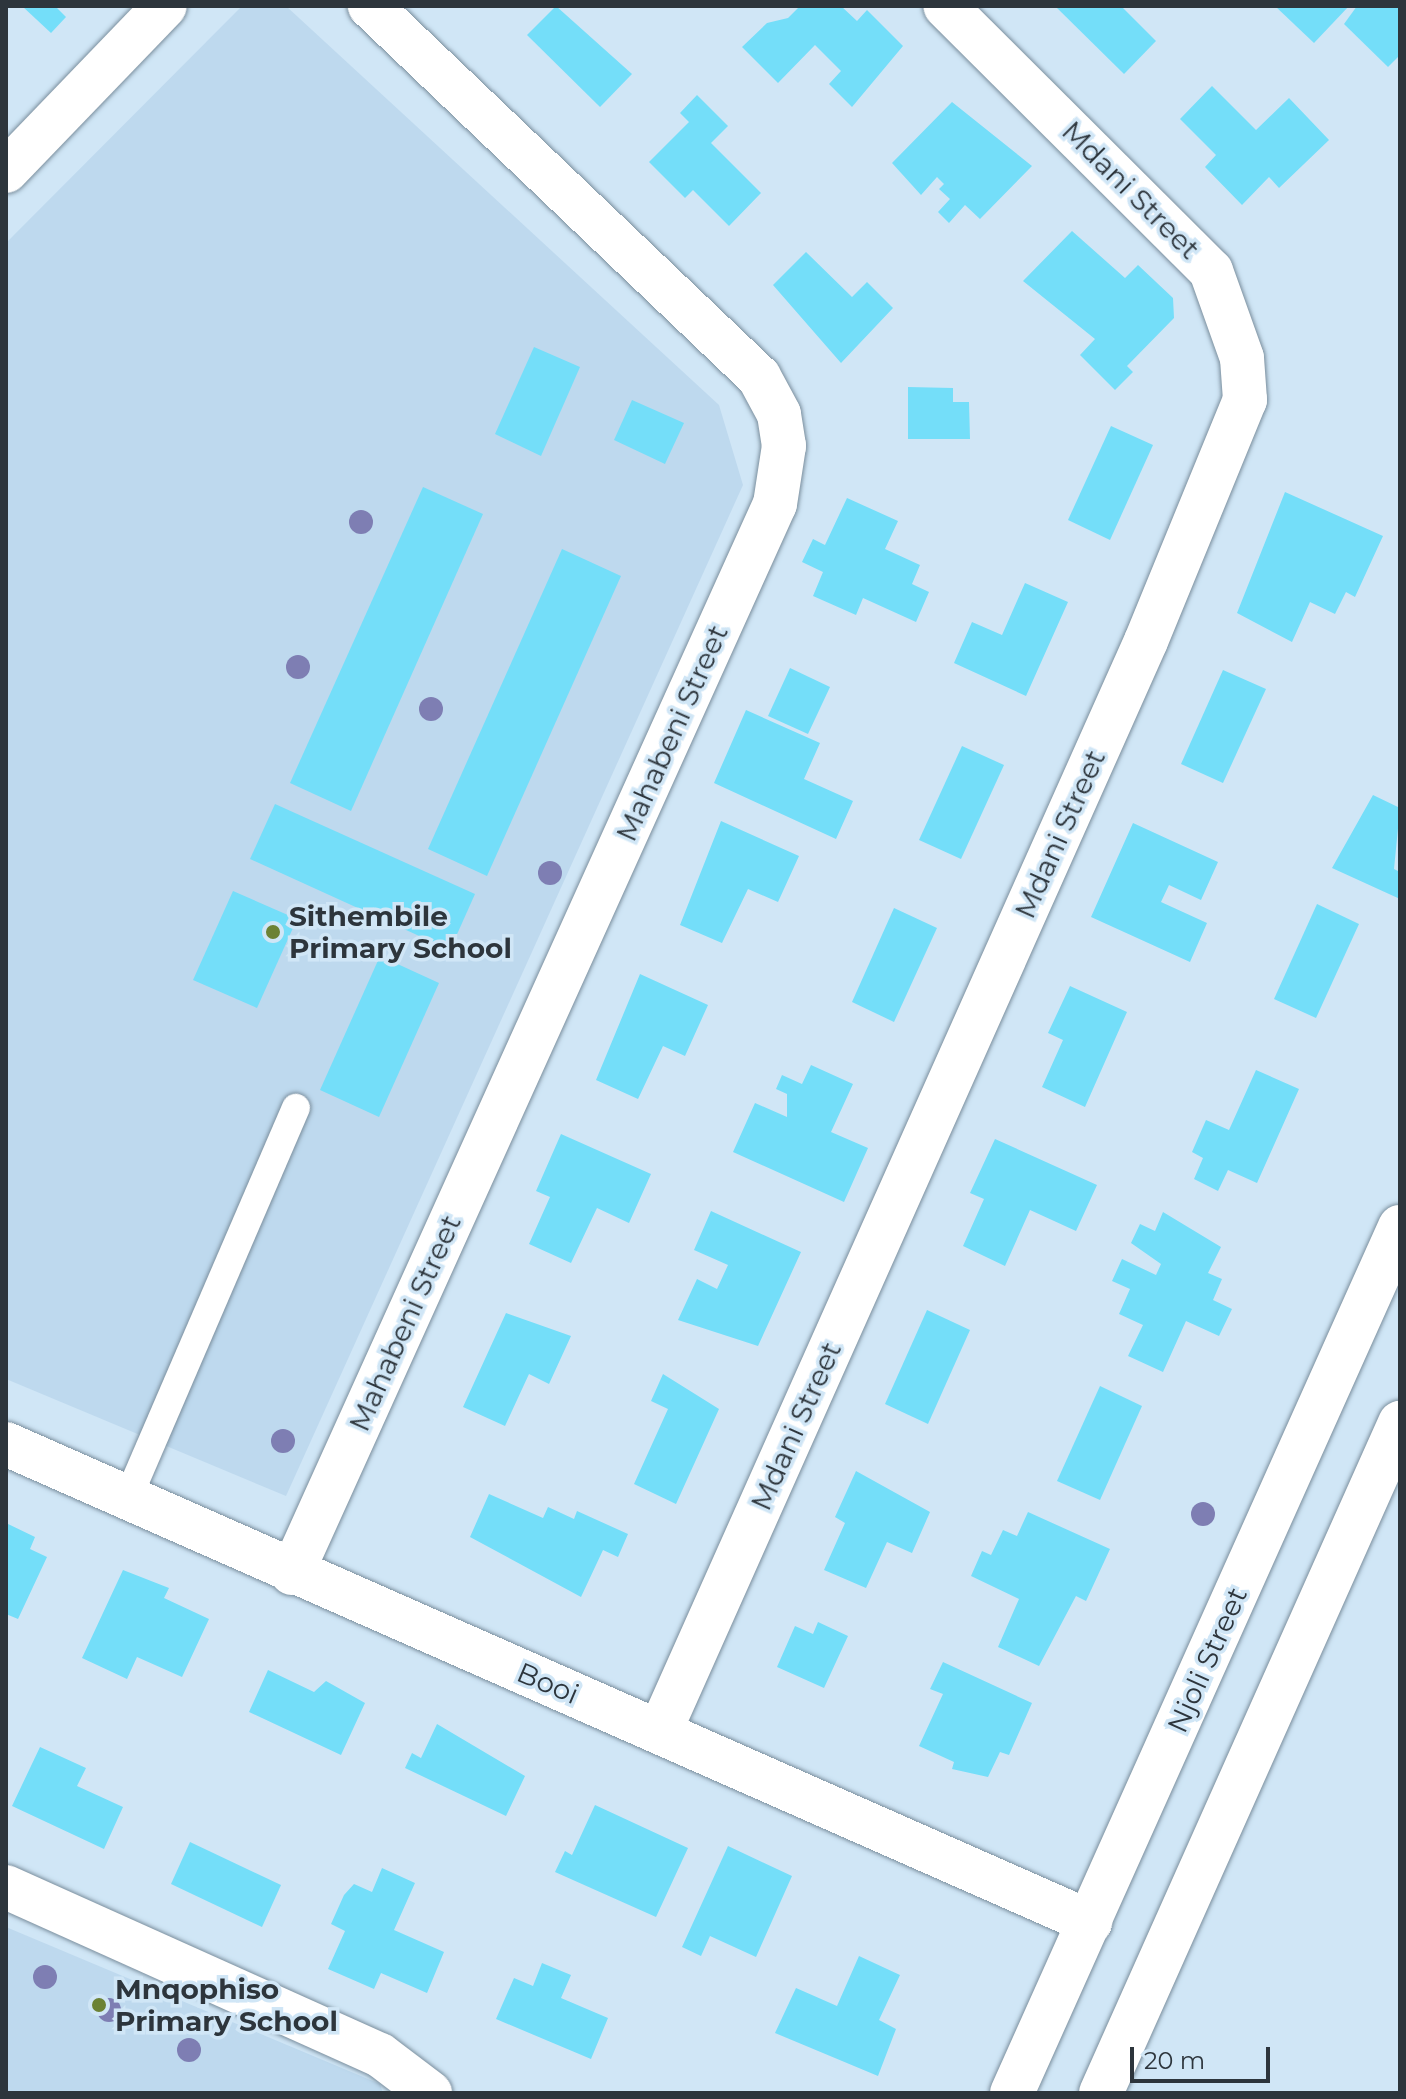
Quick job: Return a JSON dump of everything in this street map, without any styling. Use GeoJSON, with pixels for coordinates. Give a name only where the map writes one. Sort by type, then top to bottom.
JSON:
{"type":"FeatureCollection","features":[{"type":"Feature","properties":{"kind":"street"},"geometry":{"type":"LineString","coordinates":[[6,171],[165,6]]}},
{"type":"Feature","properties":{"kind":"street","name":"Mahabeni Street"},"geometry":{"type":"LineString","coordinates":[[292,1573],[775,504],[784,446],[779,414],[759,377],[370,6]]}},
{"type":"Feature","properties":{"kind":"street","name":"Mdani Street"},"geometry":{"type":"LineString","coordinates":[[660,1731],[1152,627],[1245,400],[1242,358],[1211,271],[945,6]]}},
{"type":"Feature","properties":{"kind":"street","name":"Njoli Street"},"geometry":{"type":"LineString","coordinates":[[1012,2093],[1400,1227]]}},
{"type":"Feature","properties":{"kind":"street"},"geometry":{"type":"LineString","coordinates":[[1101,2093],[1400,1423]]}},
{"type":"Feature","properties":{"kind":"street","name":"Booi"},"geometry":{"type":"LineString","coordinates":[[6,1444],[292,1573],[660,1731],[1090,1922]]}},
{"type":"Feature","properties":{"kind":"street"},"geometry":{"type":"LineString","coordinates":[[6,1887],[327,2029],[380,2055],[430,2093]]}},
{"type":"Feature","properties":{"kind":"lane"},"geometry":{"type":"LineString","coordinates":[[127,1500],[296,1108]]}},
{"type":"Feature","properties":{"kind":"shaded area","name":"Sithembile Primary School"},"geometry":{"type":"Polygon","coordinates":[[[242,6],[286,6],[719,405],[743,485],[286,1496],[6,1379],[6,243],[242,6]]]}},
{"type":"Feature","properties":{"kind":"shaded area","name":"Mnqophiso Primary School"},"geometry":{"type":"Polygon","coordinates":[[[6,1927],[380,2084],[383,2093],[6,2093],[6,1927]]]}},
{"type":"Feature","properties":{"kind":"building"},"geometry":{"type":"Polygon","coordinates":[[[22,6],[55,6],[66,17],[51,33],[22,6]]]}},
{"type":"Feature","properties":{"kind":"building"},"geometry":{"type":"Polygon","coordinates":[[[556,6],[632,74],[600,107],[527,35],[556,6]]]}},
{"type":"Feature","properties":{"kind":"building"},"geometry":{"type":"Polygon","coordinates":[[[800,6],[841,6],[857,21],[867,10],[903,46],[852,107],[829,84],[841,71],[815,45],[778,83],[742,47],[767,23],[788,18],[800,6]]]}},
{"type":"Feature","properties":{"kind":"building"},"geometry":{"type":"Polygon","coordinates":[[[1055,6],[1121,6],[1156,41],[1124,74],[1055,6]]]}},
{"type":"Feature","properties":{"kind":"building"},"geometry":{"type":"Polygon","coordinates":[[[1275,6],[1349,6],[1314,43],[1275,6]]]}},
{"type":"Feature","properties":{"kind":"building"},"geometry":{"type":"Polygon","coordinates":[[[1357,6],[1400,6],[1400,55],[1388,67],[1344,24],[1357,6]]]}},
{"type":"Feature","properties":{"kind":"building"},"geometry":{"type":"Polygon","coordinates":[[[1212,86],[1256,130],[1289,98],[1329,140],[1279,188],[1269,177],[1242,205],[1205,167],[1216,155],[1180,119],[1212,86]]]}},
{"type":"Feature","properties":{"kind":"building"},"geometry":{"type":"Polygon","coordinates":[[[697,95],[728,126],[711,143],[761,193],[729,226],[693,190],[685,198],[649,162],[689,122],[680,113],[697,95]]]}},
{"type":"Feature","properties":{"kind":"building"},"geometry":{"type":"Polygon","coordinates":[[[952,102],[1032,166],[980,219],[965,205],[949,223],[938,212],[950,199],[939,189],[944,184],[937,177],[921,195],[892,163],[952,102]]]}},
{"type":"Feature","properties":{"kind":"building"},"geometry":{"type":"Polygon","coordinates":[[[1072,231],[1125,278],[1138,265],[1173,298],[1174,318],[1127,366],[1133,372],[1115,390],[1080,355],[1095,339],[1023,281],[1072,231]]]}},
{"type":"Feature","properties":{"kind":"building"},"geometry":{"type":"Polygon","coordinates":[[[806,252],[852,297],[867,282],[893,308],[841,363],[773,285],[806,252]]]}},
{"type":"Feature","properties":{"kind":"building"},"geometry":{"type":"Polygon","coordinates":[[[534,347],[580,367],[541,456],[495,434],[534,347]]]}},
{"type":"Feature","properties":{"kind":"building"},"geometry":{"type":"Polygon","coordinates":[[[908,387],[953,388],[953,402],[969,402],[970,439],[908,439],[908,387]]]}},
{"type":"Feature","properties":{"kind":"building"},"geometry":{"type":"Polygon","coordinates":[[[632,400],[684,423],[665,464],[614,440],[632,400]]]}},
{"type":"Feature","properties":{"kind":"building"},"geometry":{"type":"Polygon","coordinates":[[[1111,426],[1153,445],[1110,540],[1068,520],[1111,426]]]}},
{"type":"Feature","properties":{"kind":"building"},"geometry":{"type":"Polygon","coordinates":[[[423,487],[483,514],[351,811],[290,783],[423,487]]]}},
{"type":"Feature","properties":{"kind":"building"},"geometry":{"type":"Polygon","coordinates":[[[1285,492],[1383,536],[1355,597],[1346,592],[1335,614],[1310,602],[1292,642],[1237,613],[1285,492]]]}},
{"type":"Feature","properties":{"kind":"building"},"geometry":{"type":"Polygon","coordinates":[[[847,498],[898,521],[885,549],[920,565],[912,584],[929,592],[916,622],[863,598],[856,615],[813,596],[823,572],[802,562],[813,539],[825,545],[847,498]]]}},
{"type":"Feature","properties":{"kind":"building"},"geometry":{"type":"Polygon","coordinates":[[[562,549],[621,576],[487,876],[428,849],[562,549]]]}},
{"type":"Feature","properties":{"kind":"building"},"geometry":{"type":"Polygon","coordinates":[[[1025,583],[1068,602],[1026,696],[954,663],[972,622],[1002,635],[1025,583]]]}},
{"type":"Feature","properties":{"kind":"building"},"geometry":{"type":"Polygon","coordinates":[[[790,668],[830,687],[808,734],[768,716],[790,668]]]}},
{"type":"Feature","properties":{"kind":"building"},"geometry":{"type":"Polygon","coordinates":[[[1223,670],[1266,689],[1223,783],[1181,764],[1223,670]]]}},
{"type":"Feature","properties":{"kind":"building"},"geometry":{"type":"Polygon","coordinates":[[[746,710],[820,743],[804,779],[853,801],[836,839],[714,783],[746,710]]]}},
{"type":"Feature","properties":{"kind":"building"},"geometry":{"type":"Polygon","coordinates":[[[962,746],[1004,765],[961,859],[919,840],[962,746]]]}},
{"type":"Feature","properties":{"kind":"building"},"geometry":{"type":"Polygon","coordinates":[[[1373,795],[1400,808],[1394,869],[1400,872],[1400,899],[1332,868],[1373,795]]]}},
{"type":"Feature","properties":{"kind":"building"},"geometry":{"type":"Polygon","coordinates":[[[275,804],[475,894],[450,950],[250,859],[275,804]]]}},
{"type":"Feature","properties":{"kind":"building"},"geometry":{"type":"Polygon","coordinates":[[[721,821],[799,856],[778,902],[748,889],[722,943],[680,925],[721,821]]]}},
{"type":"Feature","properties":{"kind":"building"},"geometry":{"type":"Polygon","coordinates":[[[1133,823],[1218,862],[1201,900],[1169,885],[1161,902],[1207,923],[1190,962],[1091,917],[1133,823]]]}},
{"type":"Feature","properties":{"kind":"building"},"geometry":{"type":"Polygon","coordinates":[[[233,891],[297,919],[257,1008],[193,980],[233,891]]]}},
{"type":"Feature","properties":{"kind":"building"},"geometry":{"type":"Polygon","coordinates":[[[1317,904],[1359,924],[1316,1018],[1274,999],[1317,904]]]}},
{"type":"Feature","properties":{"kind":"building"},"geometry":{"type":"Polygon","coordinates":[[[894,908],[937,928],[894,1022],[852,1002],[894,908]]]}},
{"type":"Feature","properties":{"kind":"building"},"geometry":{"type":"Polygon","coordinates":[[[380,956],[439,983],[379,1117],[320,1090],[380,956]]]}},
{"type":"Feature","properties":{"kind":"building"},"geometry":{"type":"Polygon","coordinates":[[[640,974],[708,1005],[685,1056],[663,1046],[638,1099],[596,1080],[640,974]]]}},
{"type":"Feature","properties":{"kind":"building"},"geometry":{"type":"Polygon","coordinates":[[[1070,986],[1127,1012],[1085,1107],[1042,1087],[1063,1040],[1048,1033],[1070,986]]]}},
{"type":"Feature","properties":{"kind":"building"},"geometry":{"type":"Polygon","coordinates":[[[811,1065],[853,1084],[831,1132],[868,1148],[844,1202],[733,1152],[755,1103],[787,1117],[787,1094],[776,1089],[782,1075],[802,1084],[811,1065]]]}},
{"type":"Feature","properties":{"kind":"building"},"geometry":{"type":"Polygon","coordinates":[[[1256,1070],[1299,1089],[1257,1183],[1228,1170],[1218,1191],[1194,1179],[1203,1158],[1192,1152],[1206,1120],[1229,1130],[1256,1070]]]}},
{"type":"Feature","properties":{"kind":"building"},"geometry":{"type":"Polygon","coordinates":[[[561,1134],[651,1174],[629,1223],[597,1208],[571,1263],[529,1244],[550,1197],[536,1191],[561,1134]]]}},
{"type":"Feature","properties":{"kind":"building"},"geometry":{"type":"Polygon","coordinates":[[[995,1139],[1097,1185],[1076,1231],[1030,1210],[1005,1266],[963,1246],[984,1199],[970,1193],[995,1139]]]}},
{"type":"Feature","properties":{"kind":"building"},"geometry":{"type":"Polygon","coordinates":[[[711,1211],[801,1252],[758,1346],[678,1320],[697,1279],[717,1289],[728,1265],[694,1250],[711,1211]]]}},
{"type":"Feature","properties":{"kind":"building"},"geometry":{"type":"Polygon","coordinates":[[[1163,1212],[1221,1247],[1208,1273],[1222,1279],[1213,1300],[1232,1309],[1219,1336],[1186,1321],[1163,1372],[1128,1356],[1143,1325],[1119,1314],[1130,1289],[1112,1281],[1122,1259],[1156,1275],[1161,1264],[1131,1243],[1140,1224],[1155,1231],[1163,1212]]]}},
{"type":"Feature","properties":{"kind":"building"},"geometry":{"type":"Polygon","coordinates":[[[927,1310],[970,1330],[928,1424],[885,1404],[927,1310]]]}},
{"type":"Feature","properties":{"kind":"building"},"geometry":{"type":"Polygon","coordinates":[[[506,1313],[571,1336],[549,1384],[529,1374],[505,1426],[463,1407],[506,1313]]]}},
{"type":"Feature","properties":{"kind":"building"},"geometry":{"type":"Polygon","coordinates":[[[663,1374],[719,1409],[676,1504],[634,1484],[668,1409],[651,1401],[663,1374]]]}},
{"type":"Feature","properties":{"kind":"building"},"geometry":{"type":"Polygon","coordinates":[[[1100,1386],[1142,1406],[1100,1500],[1057,1481],[1100,1386]]]}},
{"type":"Feature","properties":{"kind":"building"},"geometry":{"type":"Polygon","coordinates":[[[856,1471],[930,1512],[912,1553],[887,1542],[866,1588],[824,1570],[845,1523],[835,1517],[856,1471]]]}},
{"type":"Feature","properties":{"kind":"building"},"geometry":{"type":"Polygon","coordinates":[[[489,1494],[543,1518],[548,1507],[574,1519],[577,1511],[628,1534],[618,1557],[603,1550],[581,1597],[470,1537],[489,1494]]]}},
{"type":"Feature","properties":{"kind":"building"},"geometry":{"type":"Polygon","coordinates":[[[1028,1512],[1110,1549],[1086,1601],[1076,1596],[1039,1666],[998,1647],[1019,1599],[971,1576],[982,1551],[991,1555],[1003,1530],[1017,1536],[1028,1512]]]}},
{"type":"Feature","properties":{"kind":"building"},"geometry":{"type":"Polygon","coordinates":[[[6,1523],[35,1537],[30,1549],[47,1557],[18,1619],[6,1614],[6,1523]]]}},
{"type":"Feature","properties":{"kind":"building"},"geometry":{"type":"Polygon","coordinates":[[[123,1570],[169,1588],[164,1598],[209,1619],[182,1677],[137,1657],[127,1679],[82,1658],[123,1570]]]}},
{"type":"Feature","properties":{"kind":"building"},"geometry":{"type":"Polygon","coordinates":[[[818,1622],[848,1636],[824,1688],[777,1667],[795,1626],[813,1634],[818,1622]]]}},
{"type":"Feature","properties":{"kind":"building"},"geometry":{"type":"Polygon","coordinates":[[[943,1662],[1032,1703],[1009,1755],[1000,1752],[988,1777],[952,1769],[954,1762],[919,1746],[943,1694],[930,1689],[943,1662]]]}},
{"type":"Feature","properties":{"kind":"building"},"geometry":{"type":"Polygon","coordinates":[[[268,1670],[314,1692],[326,1681],[365,1703],[341,1755],[249,1712],[268,1670]]]}},
{"type":"Feature","properties":{"kind":"building"},"geometry":{"type":"Polygon","coordinates":[[[437,1724],[525,1776],[506,1816],[405,1768],[412,1753],[421,1758],[437,1724]]]}},
{"type":"Feature","properties":{"kind":"building"},"geometry":{"type":"Polygon","coordinates":[[[40,1747],[86,1768],[77,1786],[123,1807],[104,1849],[12,1806],[40,1747]]]}},
{"type":"Feature","properties":{"kind":"building"},"geometry":{"type":"Polygon","coordinates":[[[595,1805],[688,1848],[656,1917],[555,1872],[565,1851],[572,1855],[595,1805]]]}},
{"type":"Feature","properties":{"kind":"building"},"geometry":{"type":"Polygon","coordinates":[[[190,1842],[281,1885],[262,1927],[171,1884],[190,1842]]]}},
{"type":"Feature","properties":{"kind":"building"},"geometry":{"type":"Polygon","coordinates":[[[728,1846],[792,1876],[756,1957],[710,1936],[701,1956],[682,1947],[728,1846]]]}},
{"type":"Feature","properties":{"kind":"building"},"geometry":{"type":"Polygon","coordinates":[[[382,1868],[415,1883],[394,1930],[444,1952],[427,1993],[381,1973],[374,1989],[328,1969],[345,1931],[331,1924],[344,1895],[354,1884],[372,1892],[382,1868]]]}},
{"type":"Feature","properties":{"kind":"building"},"geometry":{"type":"Polygon","coordinates":[[[859,1956],[900,1975],[879,2020],[896,2029],[878,2076],[775,2033],[796,1988],[837,2006],[859,1956]]]}},
{"type":"Feature","properties":{"kind":"building"},"geometry":{"type":"Polygon","coordinates":[[[542,1963],[571,1975],[561,1998],[608,2018],[591,2059],[496,2019],[514,1978],[533,1986],[542,1963]]]}},
{"type":"Feature","properties":{"kind":"place","name":"Sithembile Primary School"},"geometry":{"type":"Point","coordinates":[273,932]}},
{"type":"Feature","properties":{"kind":"place","name":"Mnqophiso Primary School"},"geometry":{"type":"Point","coordinates":[99,2005]}}]}
